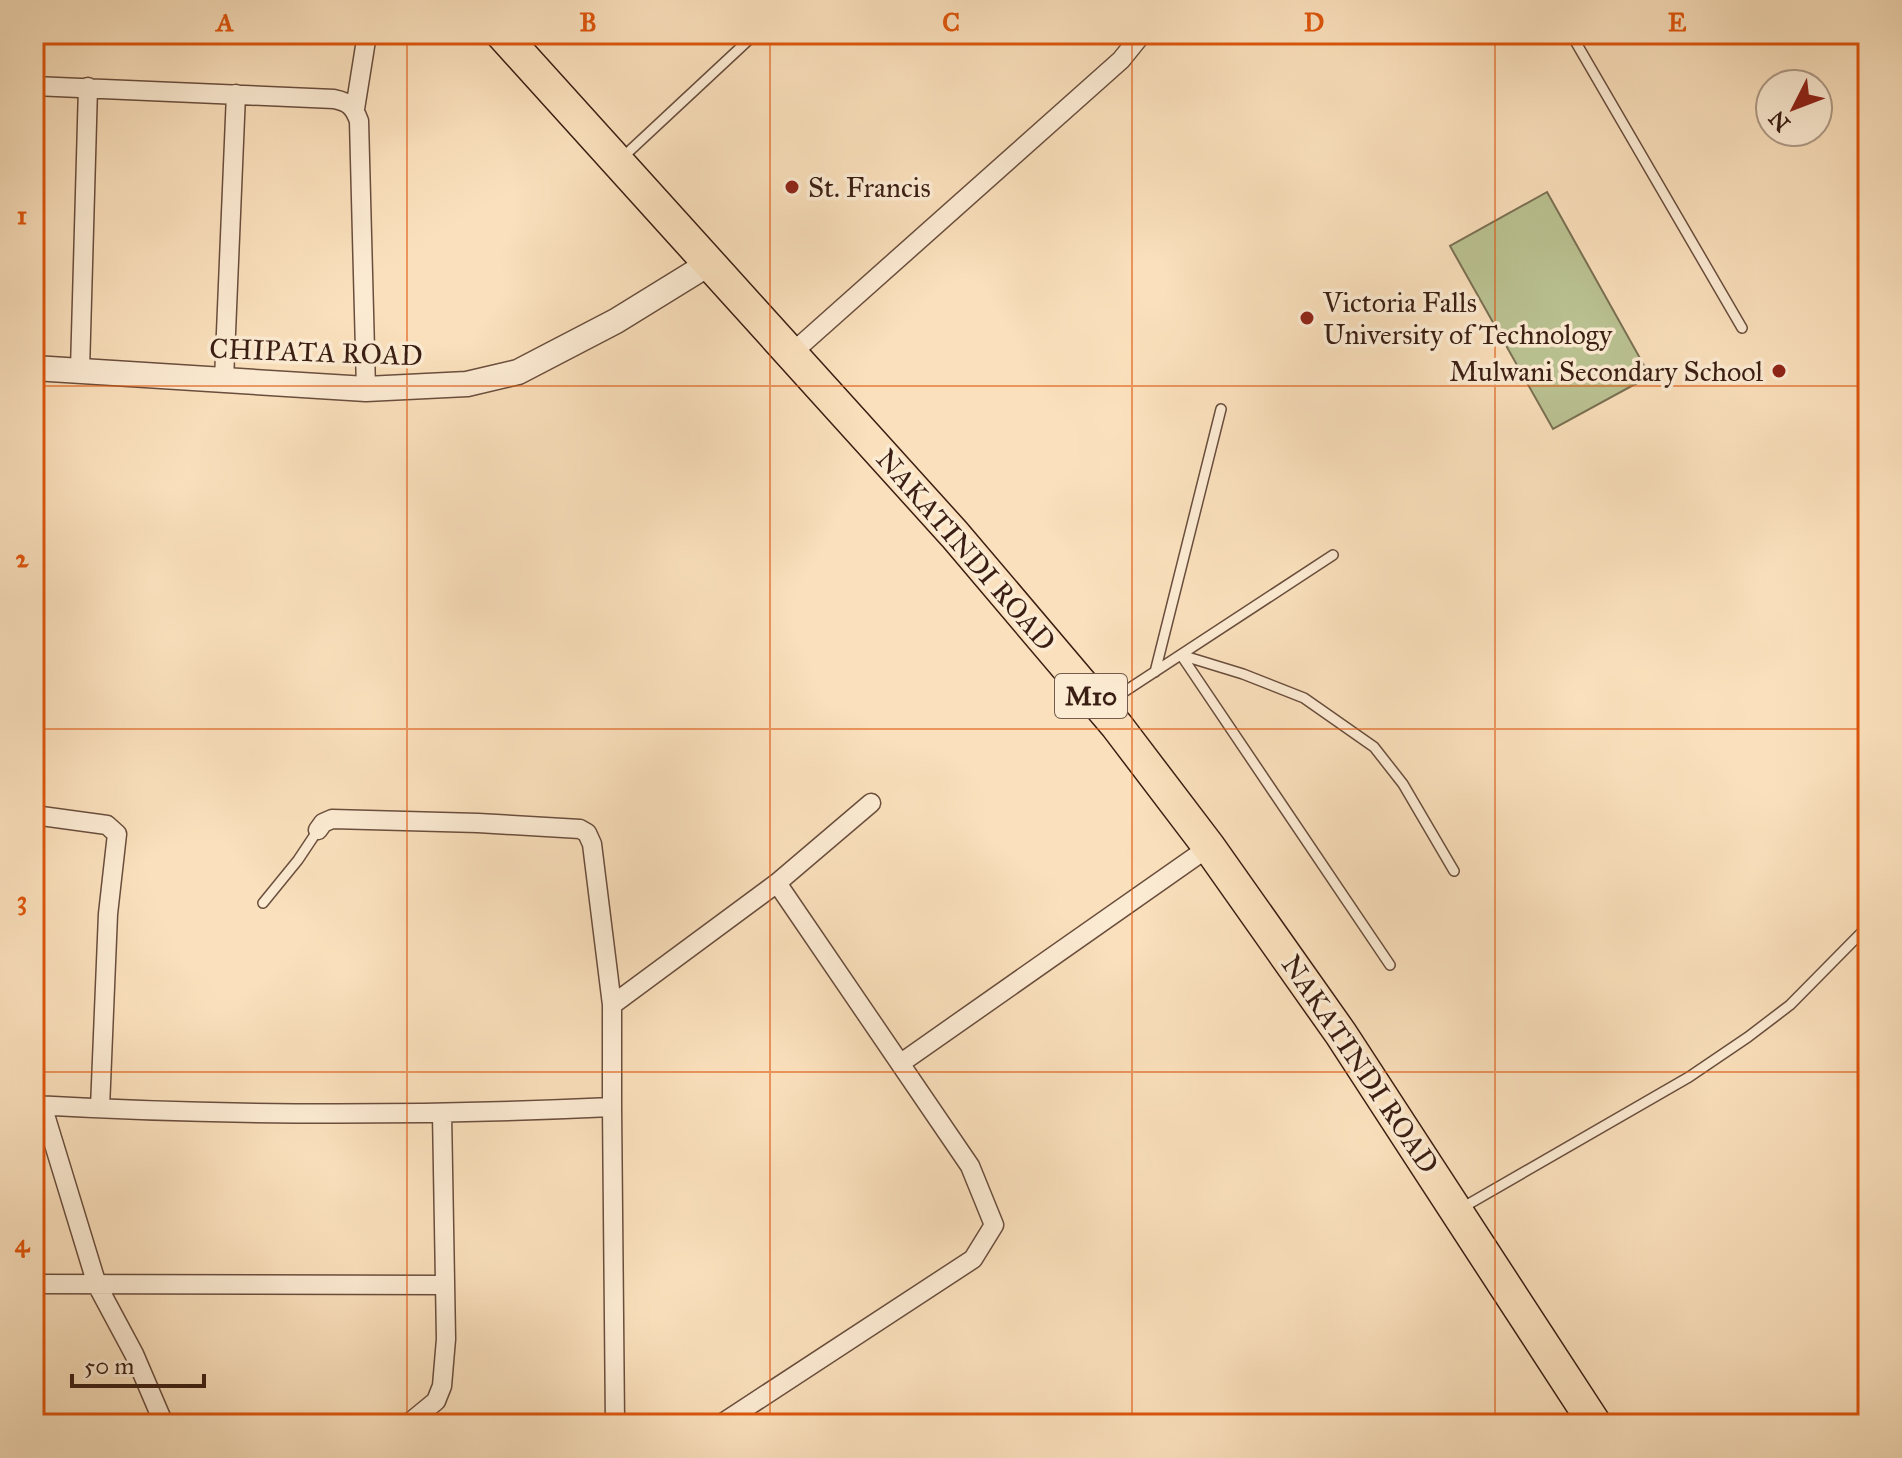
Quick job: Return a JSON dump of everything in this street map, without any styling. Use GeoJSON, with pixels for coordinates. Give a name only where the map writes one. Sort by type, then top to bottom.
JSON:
{"type":"FeatureCollection","features":[{"type":"Feature","properties":{"kind":"highway","name":"NAKATINDI ROAD"},"geometry":{"type":"LineString","coordinates":[[502,34],[955,535],[1101,707],[1209,847],[1341,1034],[1595,1424]]}},
{"type":"Feature","properties":{"kind":"street"},"geometry":{"type":"LineString","coordinates":[[366,389],[359,121],[355,109],[367,34]]}},
{"type":"Feature","properties":{"kind":"street"},"geometry":{"type":"LineString","coordinates":[[792,353],[1121,60],[1142,34]]}},
{"type":"Feature","properties":{"kind":"street"},"geometry":{"type":"LineString","coordinates":[[34,86],[334,99],[346,102],[355,109]]}},
{"type":"Feature","properties":{"kind":"street"},"geometry":{"type":"LineString","coordinates":[[80,370],[88,87]]}},
{"type":"Feature","properties":{"kind":"street"},"geometry":{"type":"LineString","coordinates":[[224,380],[236,94]]}},
{"type":"Feature","properties":{"kind":"street","name":"CHIPATA ROAD"},"geometry":{"type":"LineString","coordinates":[[34,368],[366,389],[467,384],[518,372],[616,321],[710,263]]}},
{"type":"Feature","properties":{"kind":"street"},"geometry":{"type":"LineString","coordinates":[[612,1005],[777,883],[871,803]]}},
{"type":"Feature","properties":{"kind":"street"},"geometry":{"type":"LineString","coordinates":[[34,815],[107,825],[117,834],[108,914],[100,1108]]}},
{"type":"Feature","properties":{"kind":"street"},"geometry":{"type":"LineString","coordinates":[[318,830],[323,823],[332,819],[478,823],[580,829],[587,833],[592,844],[612,1005],[615,1424]]}},
{"type":"Feature","properties":{"kind":"street"},"geometry":{"type":"LineString","coordinates":[[901,1063],[1209,847]]}},
{"type":"Feature","properties":{"kind":"street"},"geometry":{"type":"LineString","coordinates":[[721,1424],[973,1259],[994,1225],[970,1166],[777,883]]}},
{"type":"Feature","properties":{"kind":"street"},"geometry":{"type":"LineString","coordinates":[[164,1424],[134,1354],[97,1285],[38,1105],[442,1113],[612,1107]]}},
{"type":"Feature","properties":{"kind":"street"},"geometry":{"type":"LineString","coordinates":[[408,1424],[436,1401],[442,1386],[446,1339],[442,1113]]}},
{"type":"Feature","properties":{"kind":"street"},"geometry":{"type":"LineString","coordinates":[[34,1284],[445,1285]]}},
{"type":"Feature","properties":{"kind":"lane"},"geometry":{"type":"LineString","coordinates":[[619,161],[755,34]]}},
{"type":"Feature","properties":{"kind":"lane"},"geometry":{"type":"LineString","coordinates":[[1571,34],[1742,328]]}},
{"type":"Feature","properties":{"kind":"lane"},"geometry":{"type":"LineString","coordinates":[[1155,672],[1221,409]]}},
{"type":"Feature","properties":{"kind":"lane"},"geometry":{"type":"LineString","coordinates":[[1101,707],[1333,555]]}},
{"type":"Feature","properties":{"kind":"lane"},"geometry":{"type":"LineString","coordinates":[[1181,655],[1243,674],[1304,698],[1374,747],[1403,784],[1454,871]]}},
{"type":"Feature","properties":{"kind":"lane"},"geometry":{"type":"LineString","coordinates":[[1181,655],[1390,965]]}},
{"type":"Feature","properties":{"kind":"lane"},"geometry":{"type":"LineString","coordinates":[[263,903],[318,830]]}},
{"type":"Feature","properties":{"kind":"lane"},"geometry":{"type":"LineString","coordinates":[[1457,1211],[1689,1077],[1748,1037],[1790,1005],[1868,926]]}},
{"type":"Feature","properties":{"kind":"green space"},"geometry":{"type":"Polygon","coordinates":[[[1547,192],[1650,376],[1553,429],[1450,246],[1547,192]]]}},
{"type":"Feature","properties":{"kind":"place","name":"St. Francis"},"geometry":{"type":"Point","coordinates":[792,187]}},
{"type":"Feature","properties":{"kind":"place","name":"Victoria Falls University of Technology"},"geometry":{"type":"Point","coordinates":[1307,318]}},
{"type":"Feature","properties":{"kind":"place","name":"Mulwani Secondary School"},"geometry":{"type":"Point","coordinates":[1779,371]}}]}
